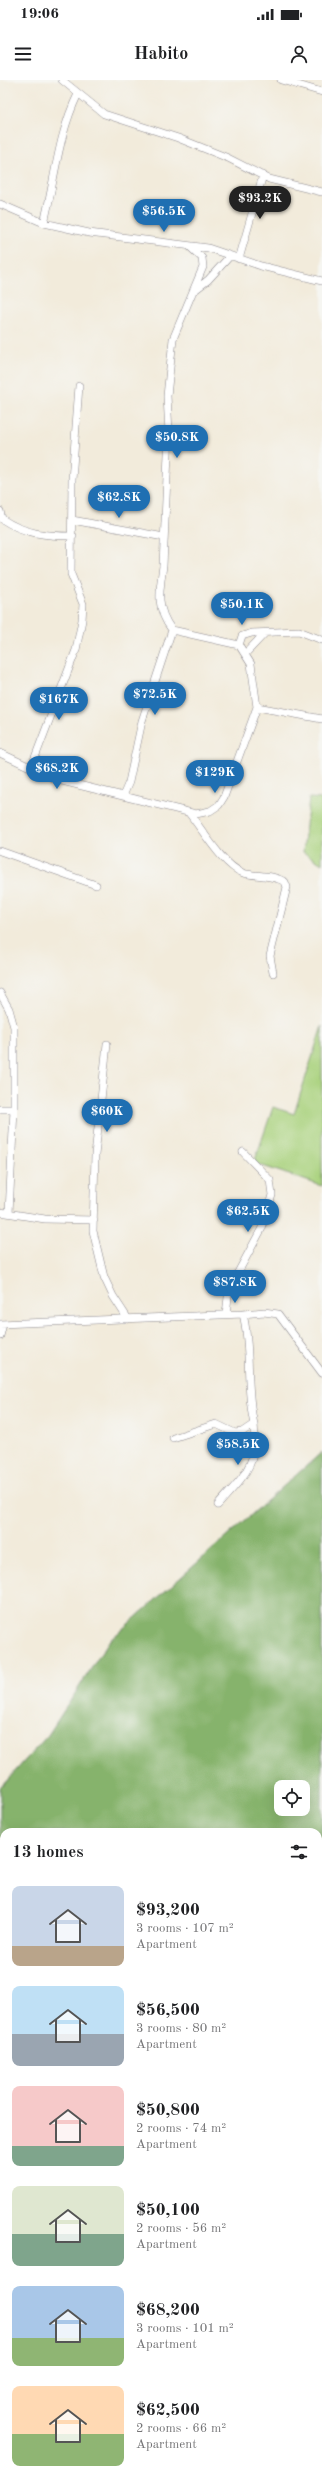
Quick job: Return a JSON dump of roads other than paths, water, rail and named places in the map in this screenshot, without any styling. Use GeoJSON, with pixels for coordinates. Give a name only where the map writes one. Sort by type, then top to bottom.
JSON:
{"type":"FeatureCollection","features":[{"type":"Feature","properties":{"kind":"street"},"geometry":{"type":"LineString","coordinates":[[62,80],[104,114],[178,138],[228,158],[263,175],[322,192]]}},
{"type":"Feature","properties":{"kind":"street"},"geometry":{"type":"LineString","coordinates":[[281,80],[322,92]]}},
{"type":"Feature","properties":{"kind":"street"},"geometry":{"type":"LineString","coordinates":[[44,223],[59,142],[67,117],[78,94]]}},
{"type":"Feature","properties":{"kind":"street"},"geometry":{"type":"LineString","coordinates":[[238,259],[263,175]]}},
{"type":"Feature","properties":{"kind":"street"},"geometry":{"type":"LineString","coordinates":[[0,204],[44,223],[89,233],[208,248],[238,259],[322,281]]}},
{"type":"Feature","properties":{"kind":"street"},"geometry":{"type":"LineString","coordinates":[[0,753],[64,782],[189,813],[210,812],[219,805],[239,761],[257,707],[251,664],[246,653],[239,645],[172,630],[160,610],[159,588],[164,537],[169,432],[168,396],[173,339],[195,290],[203,263],[202,258],[189,246]]}},
{"type":"Feature","properties":{"kind":"street"},"geometry":{"type":"LineString","coordinates":[[195,290],[208,280],[230,256]]}},
{"type":"Feature","properties":{"kind":"street"},"geometry":{"type":"LineString","coordinates":[[31,768],[76,650],[82,620],[83,604],[71,574],[73,536],[72,520],[79,386]]}},
{"type":"Feature","properties":{"kind":"street"},"geometry":{"type":"LineString","coordinates":[[0,511],[2,519],[15,528],[46,536],[73,536]]}},
{"type":"Feature","properties":{"kind":"street"},"geometry":{"type":"LineString","coordinates":[[72,520],[164,537]]}},
{"type":"Feature","properties":{"kind":"street"},"geometry":{"type":"LineString","coordinates":[[123,796],[129,782],[142,720],[172,630]]}},
{"type":"Feature","properties":{"kind":"street"},"geometry":{"type":"LineString","coordinates":[[239,645],[242,636],[265,633],[299,631],[322,640]]}},
{"type":"Feature","properties":{"kind":"street"},"geometry":{"type":"LineString","coordinates":[[246,653],[265,633]]}},
{"type":"Feature","properties":{"kind":"street"},"geometry":{"type":"LineString","coordinates":[[257,707],[322,719]]}},
{"type":"Feature","properties":{"kind":"street"},"geometry":{"type":"LineString","coordinates":[[189,813],[231,866],[244,873],[260,874],[285,882],[287,886],[270,956],[273,973]]}},
{"type":"Feature","properties":{"kind":"street"},"geometry":{"type":"LineString","coordinates":[[0,851],[96,885]]}},
{"type":"Feature","properties":{"kind":"street"},"geometry":{"type":"LineString","coordinates":[[0,994],[9,1009],[14,1027],[14,1109],[9,1212]]}},
{"type":"Feature","properties":{"kind":"street"},"geometry":{"type":"LineString","coordinates":[[0,1008],[9,1009]]}},
{"type":"Feature","properties":{"kind":"street"},"geometry":{"type":"LineString","coordinates":[[107,1044],[95,1155],[94,1239],[104,1277],[113,1296],[128,1319]]}},
{"type":"Feature","properties":{"kind":"street"},"geometry":{"type":"LineString","coordinates":[[0,1109],[14,1109]]}},
{"type":"Feature","properties":{"kind":"street"},"geometry":{"type":"LineString","coordinates":[[226,1314],[229,1289],[262,1228],[272,1195],[270,1180],[243,1152]]}},
{"type":"Feature","properties":{"kind":"street"},"geometry":{"type":"LineString","coordinates":[[0,1212],[9,1212],[45,1219],[94,1220]]}},
{"type":"Feature","properties":{"kind":"street"},"geometry":{"type":"LineString","coordinates":[[0,1336],[1,1324],[264,1312],[278,1314],[322,1373]]}},
{"type":"Feature","properties":{"kind":"street"},"geometry":{"type":"LineString","coordinates":[[218,1505],[247,1470],[253,1458],[254,1424],[248,1398],[246,1327],[243,1314]]}},
{"type":"Feature","properties":{"kind":"street"},"geometry":{"type":"LineString","coordinates":[[173,1438],[216,1424],[235,1433],[242,1432],[254,1424]]}}]}
